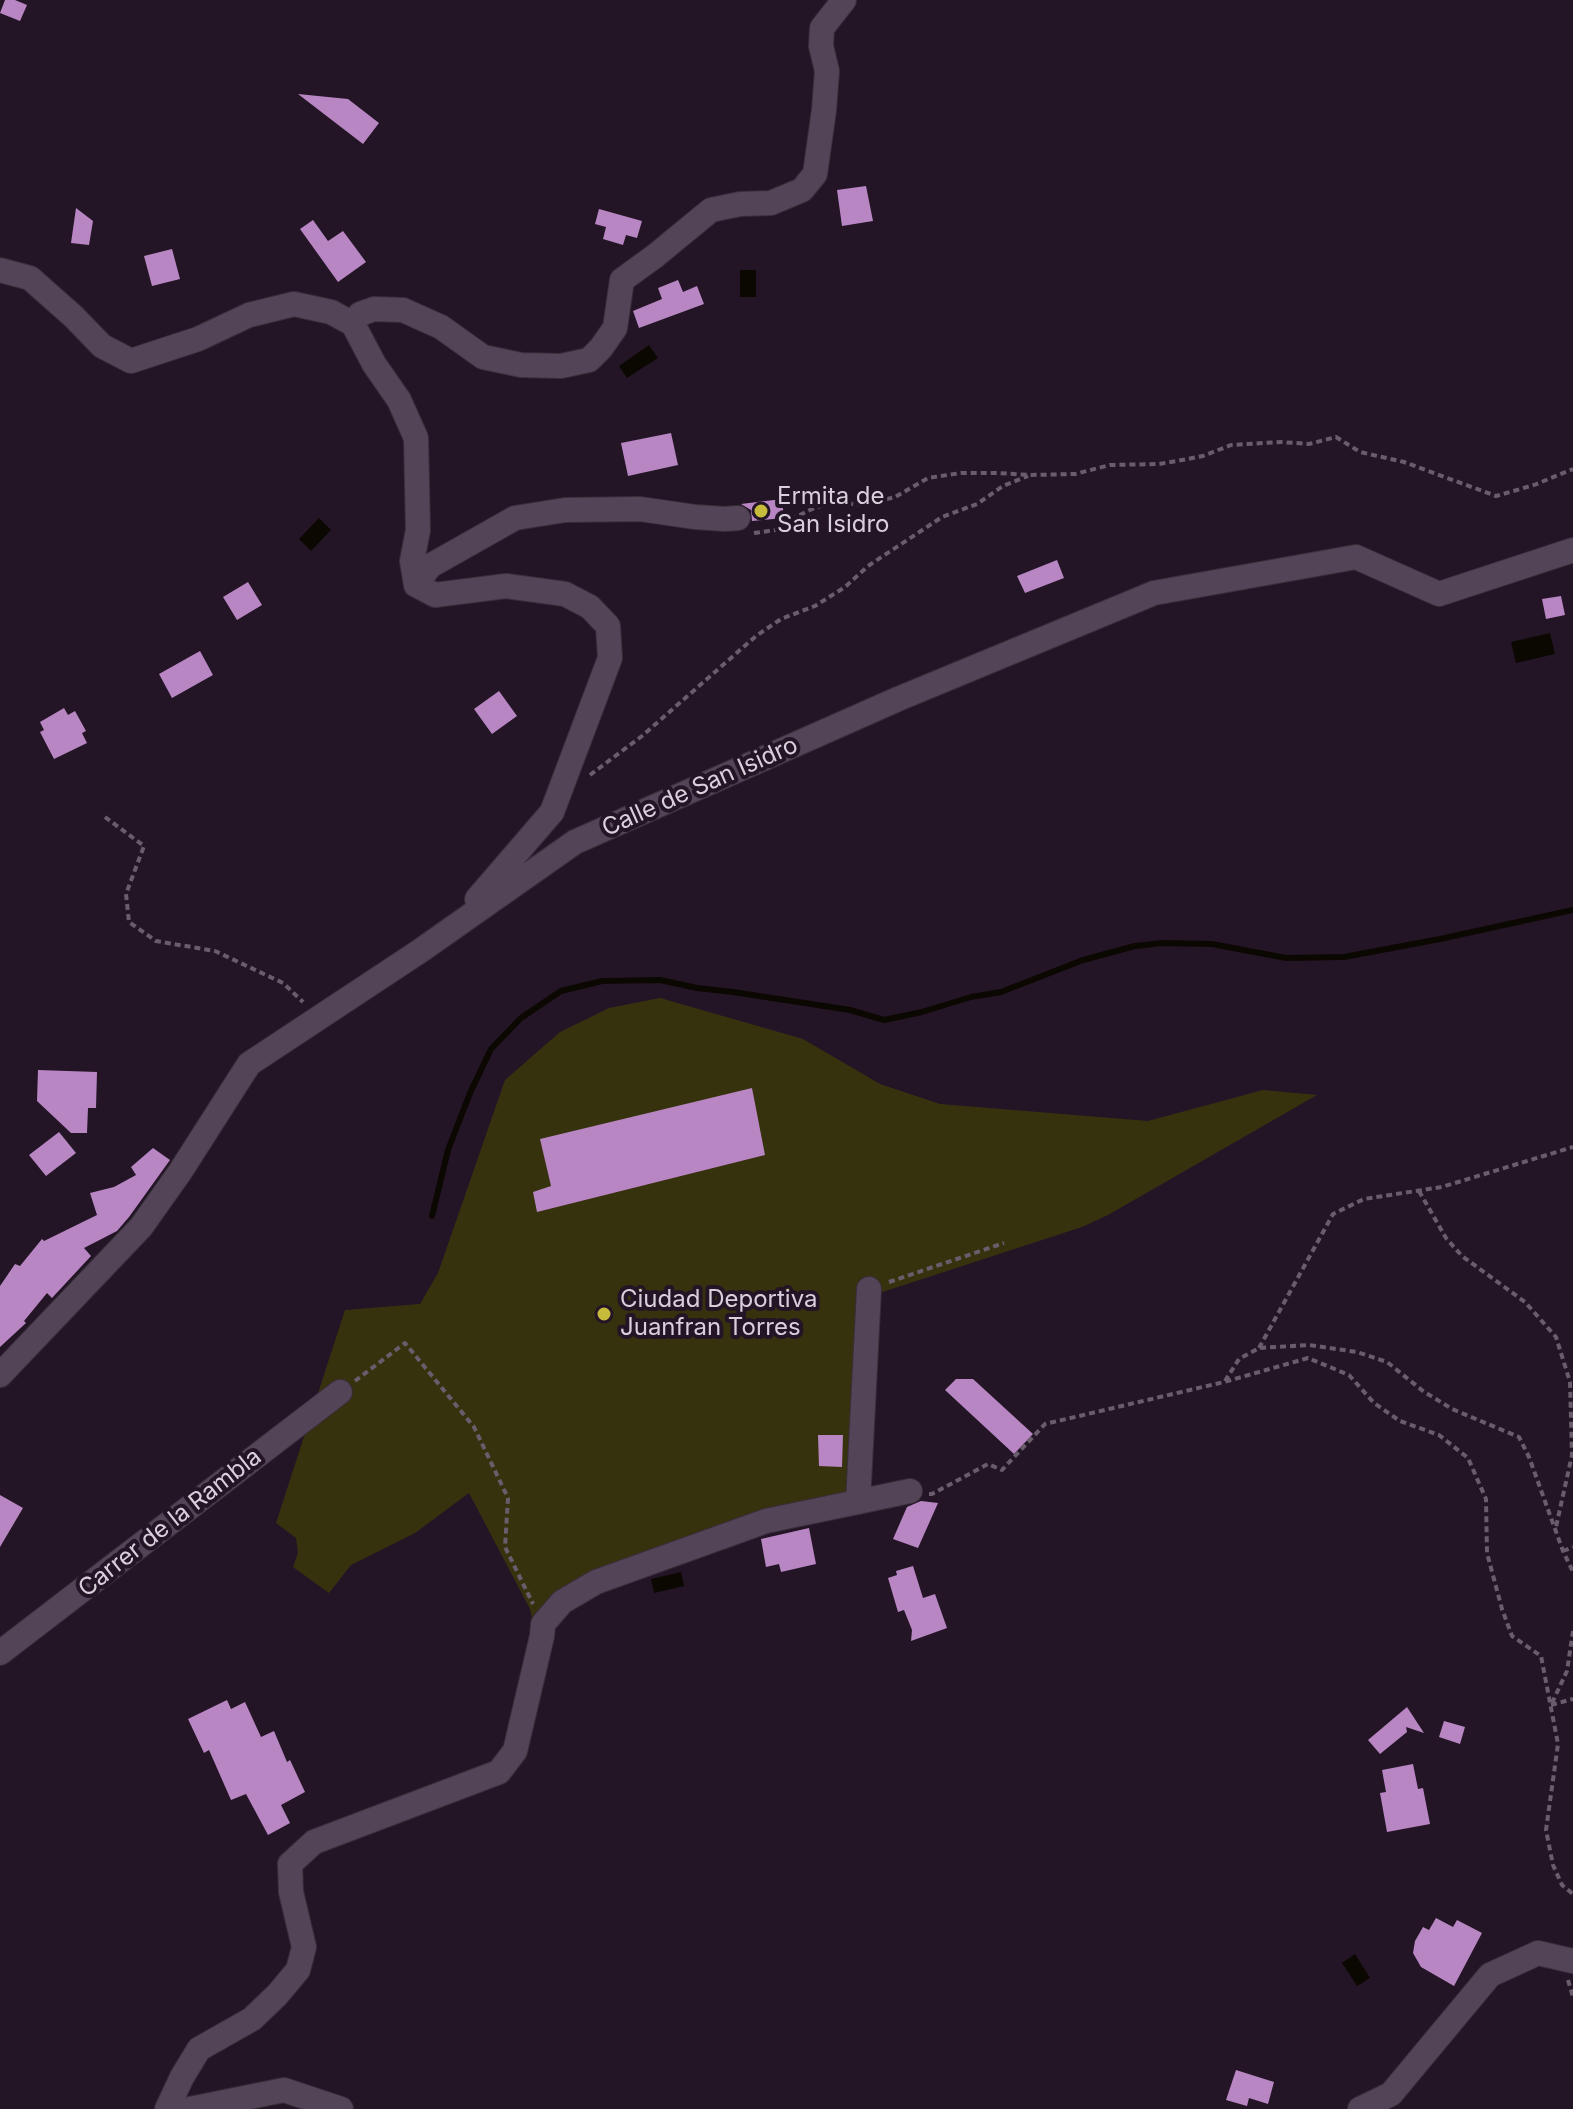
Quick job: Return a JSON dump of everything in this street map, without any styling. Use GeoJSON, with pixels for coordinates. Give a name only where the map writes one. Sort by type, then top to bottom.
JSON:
{"type":"FeatureCollection","features":[{"type":"Feature","properties":{"kind":"street"},"geometry":{"type":"LineString","coordinates":[[353,324],[360,314],[374,309],[403,310],[441,327],[483,357],[521,365],[561,366],[589,360],[615,328],[622,280],[711,210],[740,204],[771,203],[802,190],[815,174],[827,71],[821,46],[822,28],[844,0]]}},
{"type":"Feature","properties":{"kind":"street"},"geometry":{"type":"LineString","coordinates":[[0,270],[30,278],[102,346],[131,361],[198,339],[249,315],[294,304],[331,312],[353,324],[374,364],[399,400],[416,438],[418,530],[412,561],[416,585]]}},
{"type":"Feature","properties":{"kind":"street"},"geometry":{"type":"LineString","coordinates":[[416,585],[430,566],[515,518],[565,510],[640,509],[695,517],[738,518]]}},
{"type":"Feature","properties":{"kind":"street","name":"Calle de San Isidro"},"geometry":{"type":"LineString","coordinates":[[0,1375],[141,1227],[249,1064],[575,842],[898,699],[1154,593],[1356,557],[1439,594],[1573,550]]}},
{"type":"Feature","properties":{"kind":"street"},"geometry":{"type":"LineString","coordinates":[[416,585],[435,595],[506,586],[565,594],[590,607],[608,626],[610,658],[552,812],[452,928]]}},
{"type":"Feature","properties":{"kind":"street"},"geometry":{"type":"LineString","coordinates":[[858,1502],[869,1289]]}},
{"type":"Feature","properties":{"kind":"street","name":"Carrer de la Rambla"},"geometry":{"type":"LineString","coordinates":[[0,1653],[340,1392]]}},
{"type":"Feature","properties":{"kind":"street"},"geometry":{"type":"LineString","coordinates":[[167,2109],[199,2049],[252,2019],[298,1970],[304,1947],[291,1892],[290,1864],[314,1842],[499,1772],[515,1751],[543,1624],[562,1602],[596,1582],[766,1521],[910,1491]]}},
{"type":"Feature","properties":{"kind":"street"},"geometry":{"type":"LineString","coordinates":[[1360,2109],[1391,2094],[1490,1975],[1538,1953],[1573,1961]]}},
{"type":"Feature","properties":{"kind":"street"},"geometry":{"type":"LineString","coordinates":[[190,2109],[284,2090],[341,2109]]}},
{"type":"Feature","properties":{"kind":"path"},"geometry":{"type":"LineString","coordinates":[[738,518],[742,534],[776,530],[816,507],[842,503],[863,505],[895,497],[928,478],[961,473],[1075,474],[1110,465],[1159,464],[1203,456],[1231,445],[1309,444],[1336,437],[1360,452],[1404,462],[1496,496],[1573,469]]}},
{"type":"Feature","properties":{"kind":"path"},"geometry":{"type":"LineString","coordinates":[[590,775],[642,736],[756,636],[781,619],[815,606],[845,587],[868,566],[942,517],[977,504],[1003,486],[1030,475]]}},
{"type":"Feature","properties":{"kind":"path"},"geometry":{"type":"LineString","coordinates":[[105,817],[144,846],[126,894],[129,922],[156,941],[215,951],[283,983],[319,1018]]}},
{"type":"Feature","properties":{"kind":"path"},"geometry":{"type":"LineString","coordinates":[[1259,1348],[1333,1214],[1364,1199],[1442,1187],[1573,1147]]}},
{"type":"Feature","properties":{"kind":"path"},"geometry":{"type":"LineString","coordinates":[[1419,1191],[1446,1238],[1462,1256],[1525,1302],[1556,1337],[1570,1382],[1572,1455],[1555,1529]]}},
{"type":"Feature","properties":{"kind":"path"},"geometry":{"type":"LineString","coordinates":[[869,1289],[1004,1243]]}},
{"type":"Feature","properties":{"kind":"path"},"geometry":{"type":"LineString","coordinates":[[340,1392],[405,1343],[474,1427],[488,1455],[508,1498],[505,1547],[543,1624]]}},
{"type":"Feature","properties":{"kind":"path"},"geometry":{"type":"LineString","coordinates":[[1224,1382],[1239,1359],[1259,1348],[1309,1345],[1357,1352],[1387,1362],[1423,1391],[1452,1409],[1519,1437],[1573,1572]]}},
{"type":"Feature","properties":{"kind":"path"},"geometry":{"type":"LineString","coordinates":[[910,1491],[932,1494],[988,1464],[1002,1470],[1045,1424],[1224,1382],[1308,1358],[1349,1375],[1374,1403],[1400,1421],[1439,1435],[1468,1458],[1486,1499],[1487,1553],[1502,1609],[1512,1636],[1541,1656],[1558,1744],[1546,1830],[1553,1865],[1562,1885],[1573,1894]]}},
{"type":"Feature","properties":{"kind":"path"},"geometry":{"type":"LineString","coordinates":[[1563,1551],[1573,1547]]}},
{"type":"Feature","properties":{"kind":"path"},"geometry":{"type":"LineString","coordinates":[[1551,1705],[1567,1671],[1573,1631]]}},
{"type":"Feature","properties":{"kind":"path"},"geometry":{"type":"LineString","coordinates":[[1551,1705],[1573,1699]]}},
{"type":"Feature","properties":{"kind":"shaded area"},"geometry":{"type":"Polygon","coordinates":[[[740,270],[756,270],[756,297],[740,297],[740,270]]]}},
{"type":"Feature","properties":{"kind":"shaded area"},"geometry":{"type":"Polygon","coordinates":[[[649,345],[658,358],[627,378],[619,366],[649,345]]]}},
{"type":"Feature","properties":{"kind":"shaded area"},"geometry":{"type":"Polygon","coordinates":[[[319,518],[331,530],[311,551],[299,539],[319,518]]]}},
{"type":"Feature","properties":{"kind":"shaded area"},"geometry":{"type":"Polygon","coordinates":[[[1550,633],[1555,654],[1516,663],[1511,642],[1550,633]]]}},
{"type":"Feature","properties":{"kind":"shaded area","name":"Ciudad Deportiva Juanfran Torres"},"geometry":{"type":"Polygon","coordinates":[[[660,998],[803,1039],[880,1084],[940,1104],[1148,1121],[1263,1090],[1317,1095],[1082,1227],[861,1299],[852,1491],[636,1560],[536,1636],[530,1609],[469,1493],[415,1533],[351,1565],[329,1593],[293,1567],[298,1553],[296,1538],[276,1523],[345,1310],[420,1304],[438,1273],[505,1080],[560,1032],[609,1008],[660,998]]]}},
{"type":"Feature","properties":{"kind":"shaded area"},"geometry":{"type":"Polygon","coordinates":[[[681,1572],[684,1586],[654,1593],[651,1579],[681,1572]]]}},
{"type":"Feature","properties":{"kind":"shaded area"},"geometry":{"type":"Polygon","coordinates":[[[1355,1954],[1370,1978],[1357,1986],[1342,1963],[1355,1954]]]}},
{"type":"Feature","properties":{"kind":"building"},"geometry":{"type":"Polygon","coordinates":[[[5,0],[27,5],[20,21],[0,13],[5,0]]]}},
{"type":"Feature","properties":{"kind":"building"},"geometry":{"type":"Polygon","coordinates":[[[298,94],[348,99],[379,123],[363,144],[298,94]]]}},
{"type":"Feature","properties":{"kind":"building"},"geometry":{"type":"Polygon","coordinates":[[[866,186],[873,221],[842,226],[837,190],[866,186]]]}},
{"type":"Feature","properties":{"kind":"building"},"geometry":{"type":"Polygon","coordinates":[[[76,208],[93,221],[89,245],[71,243],[76,208]]]}},
{"type":"Feature","properties":{"kind":"building"},"geometry":{"type":"Polygon","coordinates":[[[599,209],[642,221],[637,238],[626,235],[623,245],[603,239],[606,227],[595,224],[599,209]]]}},
{"type":"Feature","properties":{"kind":"building"},"geometry":{"type":"Polygon","coordinates":[[[313,220],[328,241],[343,231],[366,262],[338,282],[300,229],[313,220]]]}},
{"type":"Feature","properties":{"kind":"building"},"geometry":{"type":"Polygon","coordinates":[[[172,249],[180,279],[152,286],[144,256],[172,249]]]}},
{"type":"Feature","properties":{"kind":"building"},"geometry":{"type":"Polygon","coordinates":[[[678,280],[683,292],[697,286],[704,304],[639,328],[633,311],[662,299],[658,288],[678,280]]]}},
{"type":"Feature","properties":{"kind":"building"},"geometry":{"type":"Polygon","coordinates":[[[671,433],[678,465],[628,476],[621,443],[671,433]]]}},
{"type":"Feature","properties":{"kind":"building","name":"Ermita de San Isidro"},"geometry":{"type":"Polygon","coordinates":[[[782,499],[784,518],[752,521],[751,510],[741,504],[782,499]]]}},
{"type":"Feature","properties":{"kind":"building"},"geometry":{"type":"Polygon","coordinates":[[[1057,560],[1064,578],[1025,593],[1017,576],[1057,560]]]}},
{"type":"Feature","properties":{"kind":"building"},"geometry":{"type":"Polygon","coordinates":[[[248,582],[262,605],[237,620],[223,597],[248,582]]]}},
{"type":"Feature","properties":{"kind":"building"},"geometry":{"type":"Polygon","coordinates":[[[1561,596],[1565,615],[1546,619],[1542,599],[1561,596]]]}},
{"type":"Feature","properties":{"kind":"building"},"geometry":{"type":"Polygon","coordinates":[[[200,651],[213,675],[172,698],[159,674],[200,651]]]}},
{"type":"Feature","properties":{"kind":"building"},"geometry":{"type":"Polygon","coordinates":[[[499,691],[517,716],[492,734],[474,709],[499,691]]]}},
{"type":"Feature","properties":{"kind":"building"},"geometry":{"type":"Polygon","coordinates":[[[64,708],[68,715],[75,711],[86,731],[82,733],[87,743],[54,759],[40,732],[44,730],[40,722],[64,708]]]}},
{"type":"Feature","properties":{"kind":"building"},"geometry":{"type":"Polygon","coordinates":[[[38,1070],[97,1072],[96,1108],[88,1108],[87,1133],[71,1133],[37,1101],[38,1070]]]}},
{"type":"Feature","properties":{"kind":"building"},"geometry":{"type":"Polygon","coordinates":[[[752,1088],[765,1155],[537,1212],[533,1192],[551,1186],[540,1139],[752,1088]]]}},
{"type":"Feature","properties":{"kind":"building"},"geometry":{"type":"Polygon","coordinates":[[[59,1132],[76,1153],[46,1176],[29,1155],[59,1132]]]}},
{"type":"Feature","properties":{"kind":"building"},"geometry":{"type":"Polygon","coordinates":[[[153,1148],[170,1160],[129,1217],[117,1231],[84,1248],[91,1256],[52,1298],[47,1293],[24,1321],[26,1323],[0,1347],[0,1286],[15,1264],[20,1266],[42,1239],[44,1241],[97,1215],[90,1193],[114,1187],[136,1175],[131,1167],[153,1148]]]}},
{"type":"Feature","properties":{"kind":"building"},"geometry":{"type":"Polygon","coordinates":[[[956,1379],[973,1379],[1033,1434],[1014,1454],[945,1390],[956,1379]]]}},
{"type":"Feature","properties":{"kind":"building"},"geometry":{"type":"Polygon","coordinates":[[[818,1435],[843,1435],[842,1467],[819,1466],[818,1435]]]}},
{"type":"Feature","properties":{"kind":"building"},"geometry":{"type":"Polygon","coordinates":[[[0,1495],[23,1508],[0,1547],[0,1495]]]}},
{"type":"Feature","properties":{"kind":"building"},"geometry":{"type":"Polygon","coordinates":[[[921,1501],[938,1503],[918,1548],[893,1539],[907,1507],[921,1501]]]}},
{"type":"Feature","properties":{"kind":"building"},"geometry":{"type":"Polygon","coordinates":[[[809,1528],[816,1564],[781,1572],[779,1564],[766,1567],[761,1539],[809,1528]]]}},
{"type":"Feature","properties":{"kind":"building"},"geometry":{"type":"Polygon","coordinates":[[[913,1566],[923,1598],[935,1594],[947,1628],[911,1641],[912,1630],[904,1610],[898,1612],[888,1578],[897,1575],[896,1571],[913,1566]]]}},
{"type":"Feature","properties":{"kind":"building"},"geometry":{"type":"Polygon","coordinates":[[[227,1700],[231,1709],[245,1702],[261,1737],[274,1731],[287,1762],[290,1760],[305,1792],[281,1805],[290,1823],[268,1835],[246,1794],[231,1800],[209,1750],[204,1753],[188,1719],[227,1700]]]}},
{"type":"Feature","properties":{"kind":"building"},"geometry":{"type":"Polygon","coordinates":[[[1407,1707],[1424,1733],[1406,1727],[1407,1732],[1380,1754],[1368,1740],[1407,1707]]]}},
{"type":"Feature","properties":{"kind":"building"},"geometry":{"type":"Polygon","coordinates":[[[1444,1721],[1465,1727],[1460,1744],[1439,1737],[1444,1721]]]}},
{"type":"Feature","properties":{"kind":"building"},"geometry":{"type":"Polygon","coordinates":[[[1413,1764],[1418,1789],[1423,1788],[1430,1824],[1387,1832],[1380,1793],[1386,1792],[1382,1770],[1413,1764]]]}},
{"type":"Feature","properties":{"kind":"building"},"geometry":{"type":"Polygon","coordinates":[[[1436,1918],[1453,1927],[1457,1920],[1482,1933],[1454,1986],[1421,1967],[1413,1953],[1415,1941],[1423,1927],[1429,1930],[1436,1918]]]}},
{"type":"Feature","properties":{"kind":"building"},"geometry":{"type":"Polygon","coordinates":[[[1236,2070],[1274,2082],[1268,2104],[1249,2098],[1247,2106],[1226,2100],[1236,2070]]]}},
{"type":"Feature","properties":{"kind":"waterway"},"geometry":{"type":"LineString","coordinates":[[432,1216],[448,1150],[491,1049],[521,1018],[561,991],[602,981],[660,980],[850,1010],[884,1020],[1001,992],[1083,960],[1135,946],[1212,944],[1286,958],[1344,957],[1573,910]]}},
{"type":"Feature","properties":{"kind":"place","name":"Ermita de San Isidro"},"geometry":{"type":"Point","coordinates":[761,511]}},
{"type":"Feature","properties":{"kind":"place","name":"Ciudad Deportiva Juanfran Torres"},"geometry":{"type":"Point","coordinates":[604,1314]}}]}
